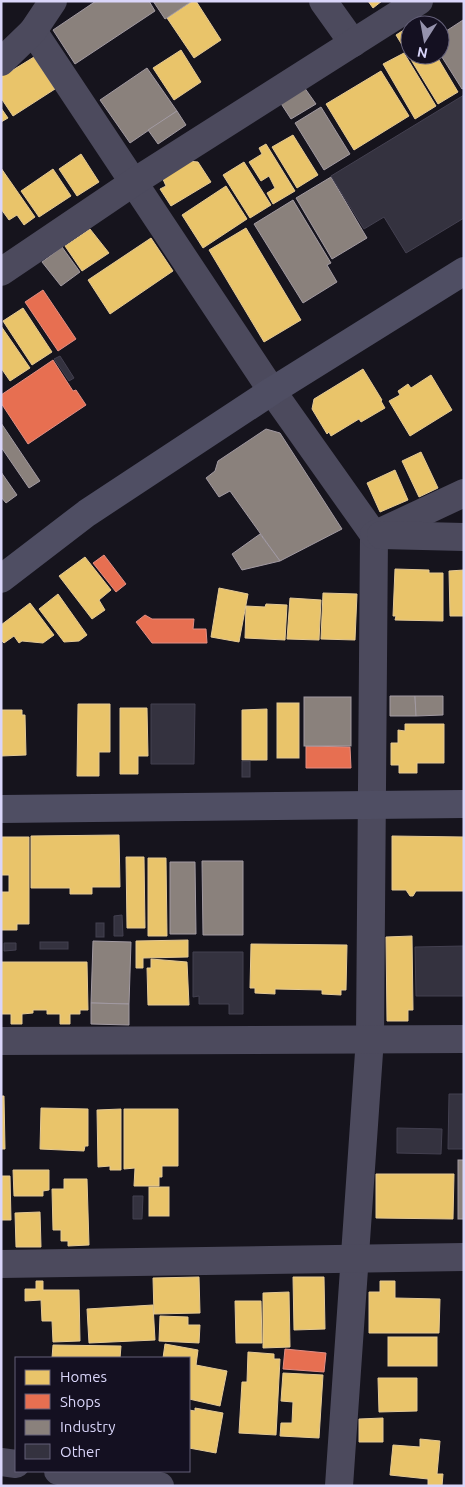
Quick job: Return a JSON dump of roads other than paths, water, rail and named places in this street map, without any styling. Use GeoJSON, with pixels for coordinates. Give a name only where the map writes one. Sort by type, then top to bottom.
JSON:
{"type":"FeatureCollection","features":[{"type":"Feature","properties":{"kind":"street"},"geometry":{"type":"LineString","coordinates":[[1,62],[33,31],[53,1]]}},
{"type":"Feature","properties":{"kind":"street"},"geometry":{"type":"LineString","coordinates":[[322,1],[353,43]]}},
{"type":"Feature","properties":{"kind":"street"},"geometry":{"type":"LineString","coordinates":[[1,272],[134,182],[419,1]]}},
{"type":"Feature","properties":{"kind":"street"},"geometry":{"type":"LineString","coordinates":[[33,31],[272,391],[374,535],[370,1038],[339,1486]]}},
{"type":"Feature","properties":{"kind":"street"},"geometry":{"type":"LineString","coordinates":[[1,579],[87,513],[272,391],[464,271]]}},
{"type":"Feature","properties":{"kind":"street"},"geometry":{"type":"LineString","coordinates":[[374,535],[464,493]]}},
{"type":"Feature","properties":{"kind":"street"},"geometry":{"type":"LineString","coordinates":[[374,535],[464,537]]}},
{"type":"Feature","properties":{"kind":"street"},"geometry":{"type":"LineString","coordinates":[[1,809],[464,804]]}},
{"type":"Feature","properties":{"kind":"street"},"geometry":{"type":"LineString","coordinates":[[1,1041],[464,1039]]}},
{"type":"Feature","properties":{"kind":"street"},"geometry":{"type":"LineString","coordinates":[[1,1264],[464,1257]]}},
{"type":"Feature","properties":{"kind":"street"},"geometry":{"type":"LineString","coordinates":[[1,1462],[15,1464]]}},
{"type":"Feature","properties":{"kind":"street"},"geometry":{"type":"LineString","coordinates":[[1,1471],[3,1486]]}},
{"type":"Feature","properties":{"kind":"street"},"geometry":{"type":"LineString","coordinates":[[65,1472],[160,1486]]}}]}
